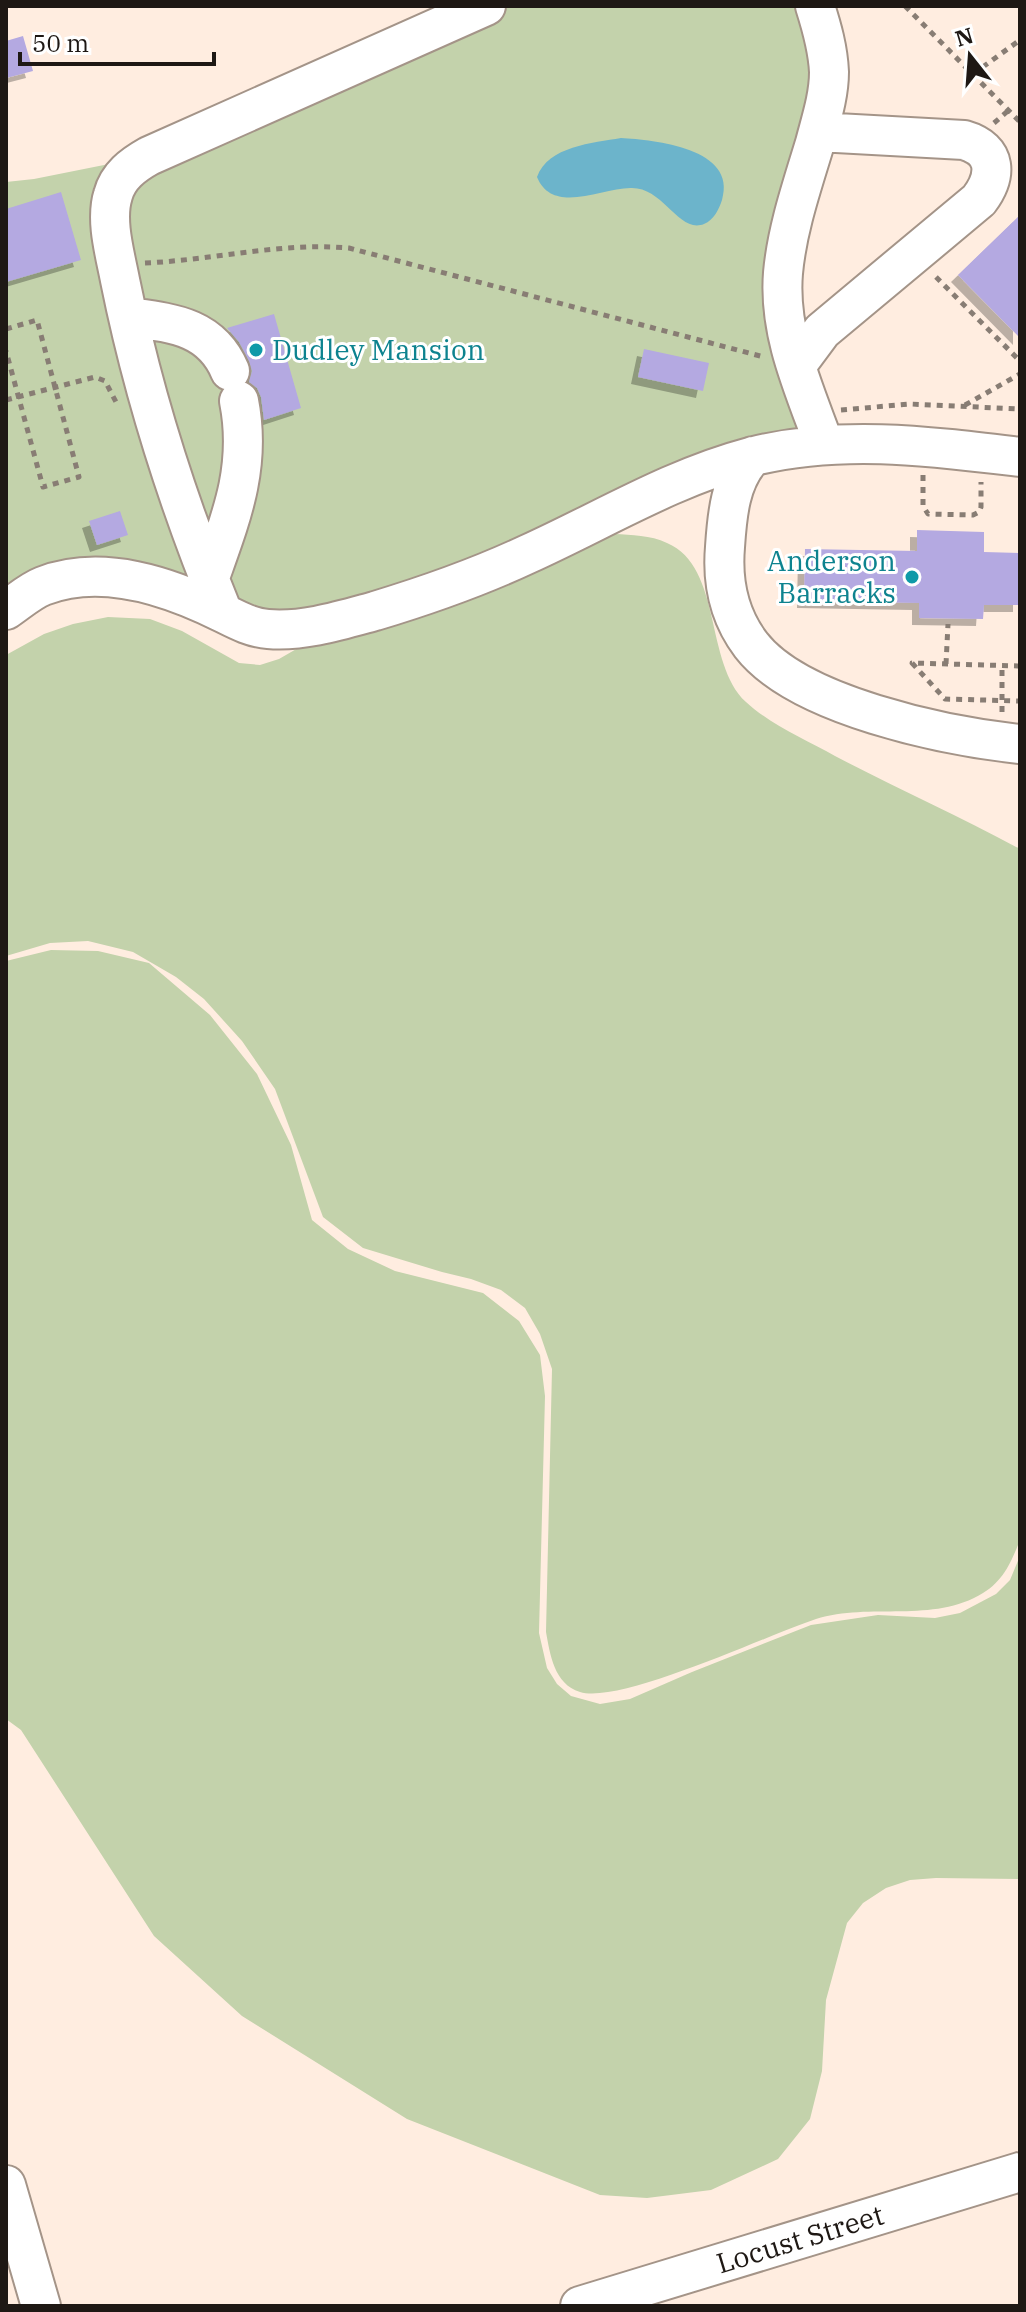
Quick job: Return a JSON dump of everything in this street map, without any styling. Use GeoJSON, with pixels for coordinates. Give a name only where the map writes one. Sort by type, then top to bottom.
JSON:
{"type":"FeatureCollection","features":[{"type":"Feature","properties":{"kind":"street"},"geometry":{"type":"LineString","coordinates":[[486,6],[133,165],[120,179],[113,194],[110,212],[128,317],[193,540],[216,596],[248,624],[268,629],[303,628],[452,586],[528,554],[685,479],[818,429],[874,443],[1020,457]]}},
{"type":"Feature","properties":{"kind":"street"},"geometry":{"type":"LineString","coordinates":[[815,6],[825,38],[829,73],[826,106],[787,236],[783,277],[784,314],[796,366],[818,429]]}},
{"type":"Feature","properties":{"kind":"street"},"geometry":{"type":"LineString","coordinates":[[796,366],[822,331],[979,200],[990,186],[993,174],[990,160],[982,149],[964,140],[818,132]]}},
{"type":"Feature","properties":{"kind":"street"},"geometry":{"type":"LineString","coordinates":[[128,317],[189,329],[210,340],[222,353],[234,386],[245,428],[243,470],[216,596]]}},
{"type":"Feature","properties":{"kind":"street"},"geometry":{"type":"LineString","coordinates":[[753,456],[745,464],[734,487],[727,523],[724,573],[727,597],[736,622],[751,645],[769,664],[798,684],[871,713],[958,737],[1020,744]]}},
{"type":"Feature","properties":{"kind":"street"},"geometry":{"type":"LineString","coordinates":[[6,610],[39,587],[65,579],[92,576],[121,578],[216,596]]}},
{"type":"Feature","properties":{"kind":"street","name":"Locust Street"},"geometry":{"type":"LineString","coordinates":[[580,2306],[664,2294],[1020,2172]]}},
{"type":"Feature","properties":{"kind":"street"},"geometry":{"type":"LineString","coordinates":[[6,2185],[41,2306]]}},
{"type":"Feature","properties":{"kind":"path"},"geometry":{"type":"LineString","coordinates":[[905,6],[1020,122]]}},
{"type":"Feature","properties":{"kind":"path"},"geometry":{"type":"LineString","coordinates":[[973,74],[1020,40]]}},
{"type":"Feature","properties":{"kind":"path"},"geometry":{"type":"LineString","coordinates":[[117,262],[171,262],[279,247],[315,245],[349,248],[796,366]]}},
{"type":"Feature","properties":{"kind":"path"},"geometry":{"type":"LineString","coordinates":[[914,254],[1020,361]]}},
{"type":"Feature","properties":{"kind":"path"},"geometry":{"type":"LineString","coordinates":[[6,329],[37,320],[79,477],[43,487],[6,351]]}},
{"type":"Feature","properties":{"kind":"path"},"geometry":{"type":"LineString","coordinates":[[965,405],[1020,374]]}},
{"type":"Feature","properties":{"kind":"path"},"geometry":{"type":"LineString","coordinates":[[6,400],[95,377],[105,381],[114,400],[124,407],[151,404]]}},
{"type":"Feature","properties":{"kind":"path"},"geometry":{"type":"LineString","coordinates":[[818,429],[910,404],[1020,409]]}},
{"type":"Feature","properties":{"kind":"path"},"geometry":{"type":"LineString","coordinates":[[924,446],[923,506],[928,514],[973,515],[979,512],[982,452]]}},
{"type":"Feature","properties":{"kind":"path"},"geometry":{"type":"LineString","coordinates":[[946,664],[948,624]]}},
{"type":"Feature","properties":{"kind":"path"},"geometry":{"type":"LineString","coordinates":[[1020,666],[912,663],[945,699],[1020,701]]}},
{"type":"Feature","properties":{"kind":"path"},"geometry":{"type":"LineString","coordinates":[[1002,665],[1002,700]]}},
{"type":"Feature","properties":{"kind":"green space"},"geometry":{"type":"Polygon","coordinates":[[[486,6],[815,6],[825,38],[787,236],[824,444],[303,628],[121,578],[6,610],[6,182],[149,156],[486,6]]]}},
{"type":"Feature","properties":{"kind":"green space"},"geometry":{"type":"Polygon","coordinates":[[[614,534],[654,538],[685,555],[697,572],[706,594],[724,664],[733,685],[746,702],[766,718],[1020,849],[1020,1540],[1002,1576],[983,1593],[964,1602],[943,1608],[858,1612],[816,1619],[660,1679],[600,1693],[580,1692],[564,1682],[552,1659],[546,1632],[552,1369],[540,1334],[525,1308],[501,1290],[363,1248],[323,1217],[275,1089],[242,1041],[204,999],[176,977],[133,952],[88,941],[50,943],[6,956],[6,655],[44,634],[108,617],[150,619],[182,631],[239,663],[260,665],[279,659],[312,640],[589,538],[614,534]]]}},
{"type":"Feature","properties":{"kind":"green space"},"geometry":{"type":"Polygon","coordinates":[[[51,950],[98,951],[149,963],[210,1015],[257,1074],[291,1145],[312,1220],[348,1249],[395,1271],[483,1293],[519,1321],[540,1355],[545,1396],[539,1633],[547,1668],[557,1684],[571,1696],[600,1704],[630,1699],[811,1625],[878,1615],[935,1618],[960,1613],[996,1594],[1010,1580],[1020,1556],[1020,1879],[910,1880],[886,1888],[863,1903],[847,1923],[826,2000],[822,2071],[810,2119],[778,2159],[711,2190],[647,2198],[600,2195],[407,2119],[242,2016],[154,1936],[21,1730],[6,1719],[6,961],[51,950]]]}},
{"type":"Feature","properties":{"kind":"water"},"geometry":{"type":"Polygon","coordinates":[[[621,138],[672,145],[706,158],[718,169],[724,182],[722,200],[713,217],[704,224],[687,223],[653,195],[632,188],[580,197],[555,195],[544,189],[537,177],[543,167],[561,152],[621,138]]]}},
{"type":"Feature","properties":{"kind":"building"},"geometry":{"type":"Polygon","coordinates":[[[23,36],[33,71],[6,78],[6,41],[23,36]]]}},
{"type":"Feature","properties":{"kind":"building"},"geometry":{"type":"Polygon","coordinates":[[[61,192],[81,260],[6,282],[6,209],[61,192]]]}},
{"type":"Feature","properties":{"kind":"building"},"geometry":{"type":"Polygon","coordinates":[[[1020,215],[1020,338],[958,275],[1020,215]]]}},
{"type":"Feature","properties":{"kind":"building","name":"Dudley Mansion"},"geometry":{"type":"Polygon","coordinates":[[[274,314],[301,408],[264,420],[261,397],[257,388],[249,382],[252,371],[249,361],[227,328],[274,314]]]}},
{"type":"Feature","properties":{"kind":"building"},"geometry":{"type":"Polygon","coordinates":[[[644,349],[709,363],[703,391],[638,377],[644,349]]]}},
{"type":"Feature","properties":{"kind":"building"},"geometry":{"type":"Polygon","coordinates":[[[120,511],[128,535],[97,545],[89,521],[120,511]]]}},
{"type":"Feature","properties":{"kind":"building","name":"Anderson Barracks"},"geometry":{"type":"Polygon","coordinates":[[[917,530],[984,532],[984,552],[1020,553],[1020,605],[984,605],[983,619],[919,618],[919,603],[804,601],[805,549],[917,551],[917,530]]]}},
{"type":"Feature","properties":{"kind":"place","name":"Dudley Mansion"},"geometry":{"type":"Point","coordinates":[256,350]}},
{"type":"Feature","properties":{"kind":"place","name":"Anderson Barracks"},"geometry":{"type":"Point","coordinates":[912,577]}}]}
